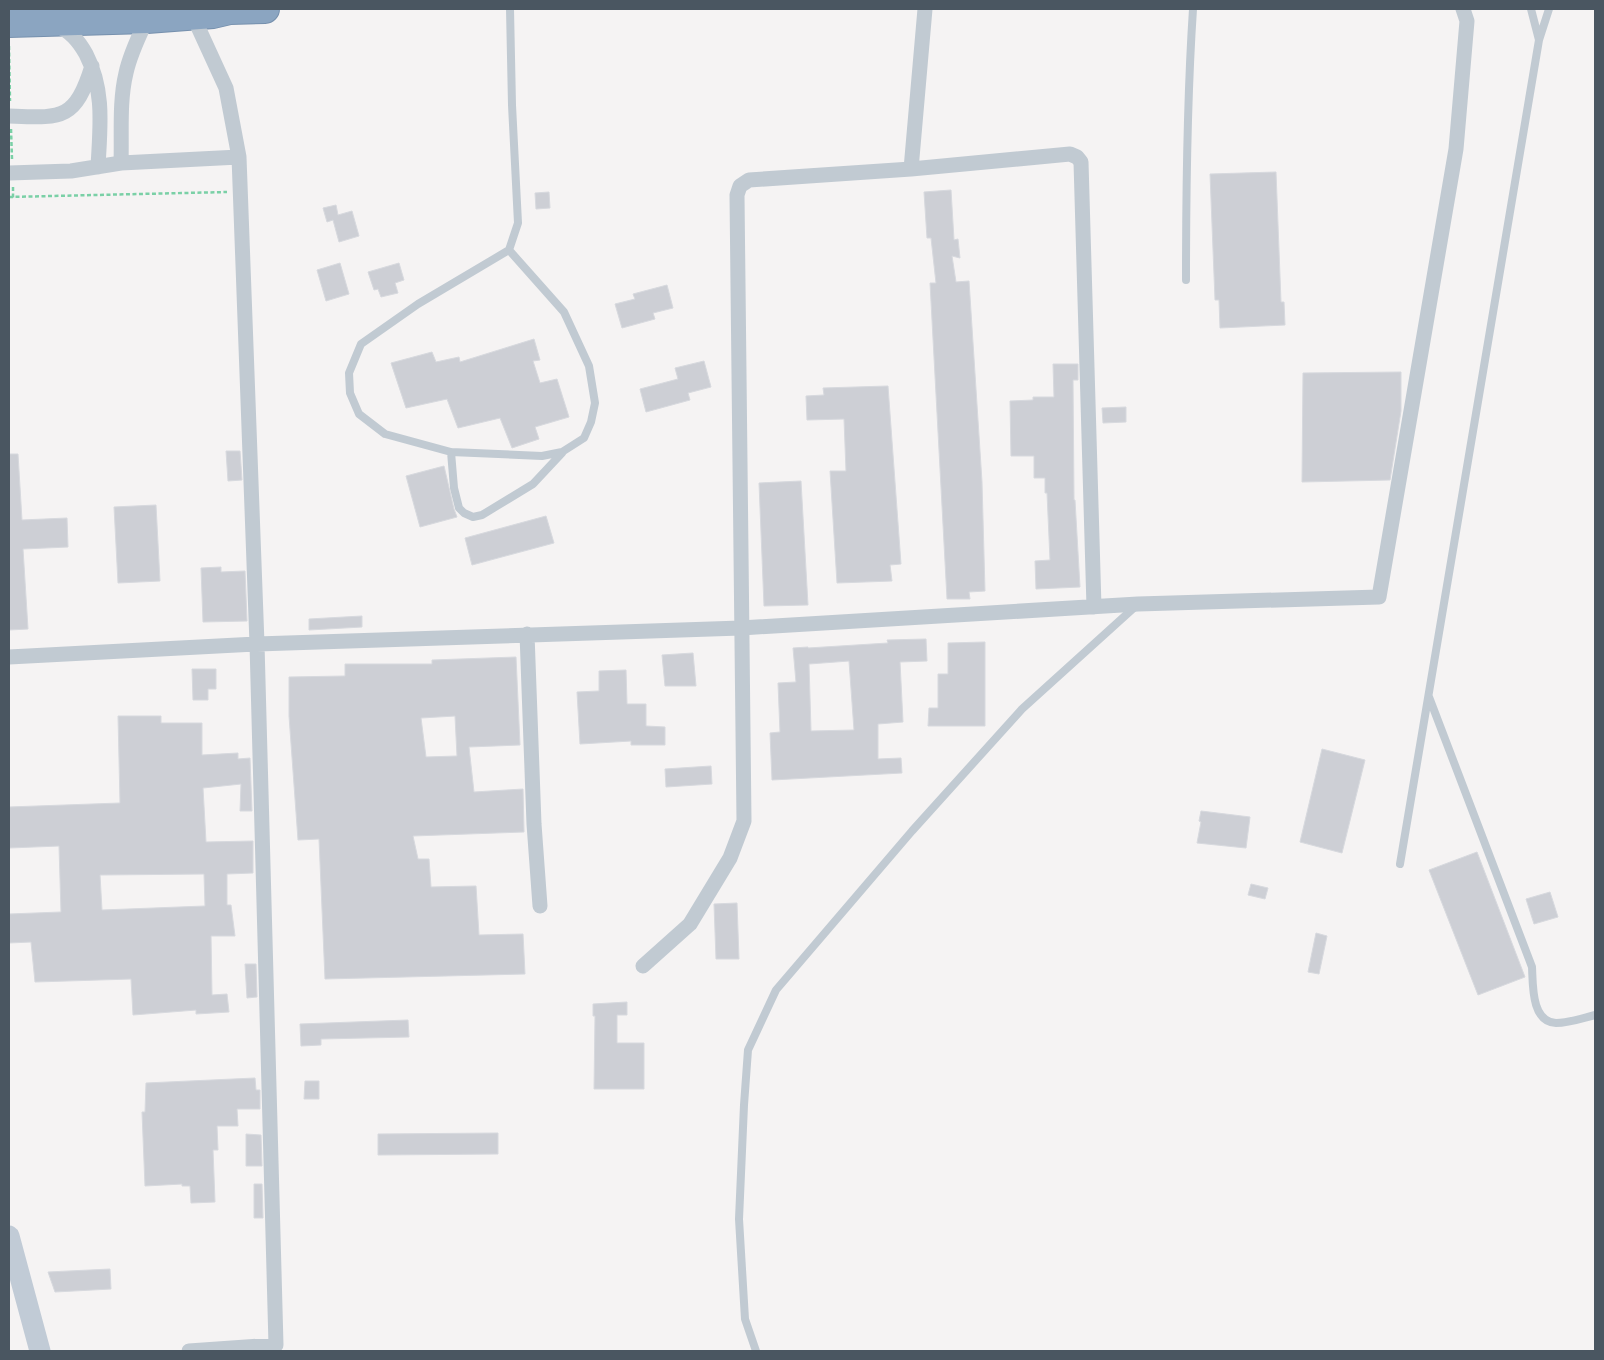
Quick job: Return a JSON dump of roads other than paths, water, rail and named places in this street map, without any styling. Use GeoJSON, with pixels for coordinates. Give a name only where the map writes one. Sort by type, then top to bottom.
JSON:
{"type":"FeatureCollection","features":[{"type":"Feature","properties":{"kind":"highway"},"geometry":{"type":"LineString","coordinates":[[24,16],[108,13],[147,19],[213,14],[228,9],[265,9]]}},
{"type":"Feature","properties":{"kind":"street"},"geometry":{"type":"LineString","coordinates":[[911,169],[925,9]]}},
{"type":"Feature","properties":{"kind":"street"},"geometry":{"type":"LineString","coordinates":[[9,657],[256,644],[741,628],[1138,604],[1379,597],[1456,149],[1467,21],[1463,9]]}},
{"type":"Feature","properties":{"kind":"street"},"geometry":{"type":"LineString","coordinates":[[24,16],[58,26],[70,32],[80,42],[92,66],[98,84],[100,100],[98,167]]}},
{"type":"Feature","properties":{"kind":"street"},"geometry":{"type":"LineString","coordinates":[[189,1351],[276,1345],[256,644],[238,157],[226,88],[193,16]]}},
{"type":"Feature","properties":{"kind":"street"},"geometry":{"type":"LineString","coordinates":[[121,163],[122,97],[125,74],[147,19]]}},
{"type":"Feature","properties":{"kind":"street"},"geometry":{"type":"LineString","coordinates":[[9,116],[51,117],[63,112],[74,105],[82,94],[92,66]]}},
{"type":"Feature","properties":{"kind":"street"},"geometry":{"type":"LineString","coordinates":[[643,966],[690,924],[730,858],[744,821],[737,195],[740,186],[749,180],[911,169],[1070,154],[1077,156],[1081,162],[1094,607]]}},
{"type":"Feature","properties":{"kind":"street"},"geometry":{"type":"LineString","coordinates":[[9,173],[71,171],[121,163],[238,157]]}},
{"type":"Feature","properties":{"kind":"street"},"geometry":{"type":"LineString","coordinates":[[527,634],[534,824],[540,906]]}},
{"type":"Feature","properties":{"kind":"street"},"geometry":{"type":"LineString","coordinates":[[9,1236],[40,1351]]}},
{"type":"Feature","properties":{"kind":"lane"},"geometry":{"type":"LineString","coordinates":[[510,9],[512,105],[518,223],[508,250],[418,304],[361,344],[349,373],[350,393],[359,414],[385,434],[451,452],[542,456],[562,452]]}},
{"type":"Feature","properties":{"kind":"lane"},"geometry":{"type":"LineString","coordinates":[[1186,280],[1186,175],[1193,9]]}},
{"type":"Feature","properties":{"kind":"lane"},"geometry":{"type":"LineString","coordinates":[[1531,9],[1539,40]]}},
{"type":"Feature","properties":{"kind":"lane"},"geometry":{"type":"LineString","coordinates":[[1400,864],[1539,40],[1549,9]]}},
{"type":"Feature","properties":{"kind":"lane"},"geometry":{"type":"LineString","coordinates":[[451,452],[454,488],[459,508],[464,513],[473,517],[482,515],[533,484],[562,452],[584,438],[592,422],[595,403],[589,366],[564,312],[508,250]]}},
{"type":"Feature","properties":{"kind":"lane"},"geometry":{"type":"LineString","coordinates":[[756,1351],[745,1319],[739,1219],[744,1105],[748,1050],[776,990],[912,831],[1022,709],[1138,604]]}},
{"type":"Feature","properties":{"kind":"lane"},"geometry":{"type":"LineString","coordinates":[[1428,696],[1532,967],[1533,994],[1537,1008],[1543,1017],[1554,1023],[1595,1015]]}}]}
